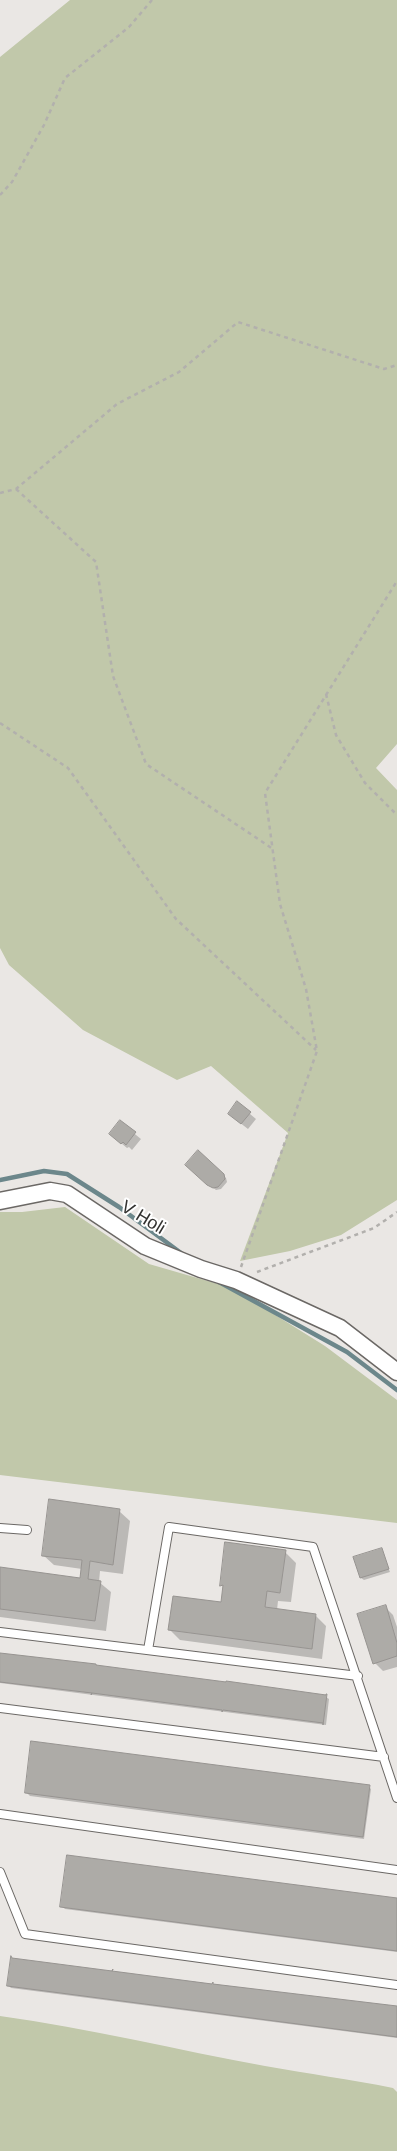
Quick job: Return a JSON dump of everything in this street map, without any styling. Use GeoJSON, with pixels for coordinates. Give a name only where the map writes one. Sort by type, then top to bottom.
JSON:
{"type":"FeatureCollection","features":[{"type":"Feature","properties":{"kind":"street","name":"V Holi"},"geometry":{"type":"LineString","coordinates":[[0,1201],[31,1193],[50,1191],[67,1194],[145,1246],[201,1269],[236,1280],[340,1328],[397,1372]]}},
{"type":"Feature","properties":{"kind":"lane"},"geometry":{"type":"LineString","coordinates":[[148,1650],[169,1527],[313,1547],[358,1676],[397,1798]]}},
{"type":"Feature","properties":{"kind":"lane"},"geometry":{"type":"LineString","coordinates":[[0,1528],[27,1530]]}},
{"type":"Feature","properties":{"kind":"lane"},"geometry":{"type":"LineString","coordinates":[[0,1632],[358,1676]]}},
{"type":"Feature","properties":{"kind":"lane"},"geometry":{"type":"LineString","coordinates":[[0,1708],[384,1757]]}},
{"type":"Feature","properties":{"kind":"lane"},"geometry":{"type":"LineString","coordinates":[[0,1814],[397,1870]]}},
{"type":"Feature","properties":{"kind":"lane"},"geometry":{"type":"LineString","coordinates":[[0,1872],[24,1934],[397,1985]]}},
{"type":"Feature","properties":{"kind":"path"},"geometry":{"type":"LineString","coordinates":[[0,195],[12,182],[44,125],[65,78],[130,28],[152,0]]}},
{"type":"Feature","properties":{"kind":"path"},"geometry":{"type":"LineString","coordinates":[[0,493],[16,489],[117,404],[179,372],[238,322],[384,369],[397,365]]}},
{"type":"Feature","properties":{"kind":"path"},"geometry":{"type":"LineString","coordinates":[[16,489],[96,562],[113,676],[146,764],[273,848]]}},
{"type":"Feature","properties":{"kind":"path"},"geometry":{"type":"LineString","coordinates":[[236,1280],[317,1051],[306,989],[280,904],[265,793],[397,581]]}},
{"type":"Feature","properties":{"kind":"path"},"geometry":{"type":"LineString","coordinates":[[326,694],[336,735],[365,783],[397,815]]}},
{"type":"Feature","properties":{"kind":"path"},"geometry":{"type":"LineString","coordinates":[[0,723],[68,768],[176,918],[317,1051]]}},
{"type":"Feature","properties":{"kind":"path"},"geometry":{"type":"LineString","coordinates":[[236,1280],[374,1228],[397,1212]]}},
{"type":"Feature","properties":{"kind":"green space"},"geometry":{"type":"Polygon","coordinates":[[[70,0],[397,0],[397,744],[376,768],[397,790],[397,1200],[341,1235],[290,1251],[240,1261],[288,1133],[211,1066],[177,1080],[83,1030],[9,965],[0,948],[0,57],[70,0]]]}},
{"type":"Feature","properties":{"kind":"green space"},"geometry":{"type":"Polygon","coordinates":[[[65,1207],[149,1264],[232,1288],[325,1346],[397,1400],[397,1523],[0,1475],[0,1212],[22,1212],[65,1207]]]}},
{"type":"Feature","properties":{"kind":"green space"},"geometry":{"type":"Polygon","coordinates":[[[0,2016],[393,2088],[397,2092],[397,2151],[0,2151],[0,2016]]]}},
{"type":"Feature","properties":{"kind":"building"},"geometry":{"type":"Polygon","coordinates":[[[237,1101],[251,1112],[241,1124],[228,1114],[237,1101]]]}},
{"type":"Feature","properties":{"kind":"building"},"geometry":{"type":"Polygon","coordinates":[[[120,1120],[136,1132],[126,1145],[123,1142],[121,1144],[109,1134],[120,1120]]]}},
{"type":"Feature","properties":{"kind":"building"},"geometry":{"type":"Polygon","coordinates":[[[198,1150],[224,1174],[225,1179],[218,1187],[213,1188],[207,1185],[185,1165],[198,1150]]]}},
{"type":"Feature","properties":{"kind":"building"},"geometry":{"type":"Polygon","coordinates":[[[49,1499],[120,1509],[113,1565],[90,1561],[88,1579],[101,1581],[95,1621],[0,1609],[0,1567],[80,1578],[82,1560],[42,1556],[49,1499]]]}},
{"type":"Feature","properties":{"kind":"building"},"geometry":{"type":"Polygon","coordinates":[[[225,1542],[286,1550],[280,1593],[267,1591],[265,1607],[316,1614],[312,1649],[168,1630],[173,1596],[221,1602],[223,1585],[220,1586],[225,1542]]]}},
{"type":"Feature","properties":{"kind":"building"},"geometry":{"type":"Polygon","coordinates":[[[382,1548],[389,1569],[360,1578],[353,1557],[382,1548]]]}},
{"type":"Feature","properties":{"kind":"building"},"geometry":{"type":"Polygon","coordinates":[[[386,1605],[397,1643],[397,1656],[373,1664],[357,1614],[386,1605]]]}},
{"type":"Feature","properties":{"kind":"building"},"geometry":{"type":"Polygon","coordinates":[[[0,1653],[327,1694],[323,1725],[323,1723],[223,1710],[222,1712],[222,1710],[0,1682],[0,1653]]]}},
{"type":"Feature","properties":{"kind":"building"},"geometry":{"type":"Polygon","coordinates":[[[31,1741],[370,1785],[363,1837],[25,1793],[31,1741]]]}},
{"type":"Feature","properties":{"kind":"building"},"geometry":{"type":"Polygon","coordinates":[[[67,1855],[397,1898],[397,1951],[60,1907],[67,1855]]]}},
{"type":"Feature","properties":{"kind":"building"},"geometry":{"type":"Polygon","coordinates":[[[11,1956],[12,1958],[212,1984],[213,1982],[213,1984],[397,2006],[397,2037],[7,1986],[11,1956]]]}},
{"type":"Feature","properties":{"kind":"waterway"},"geometry":{"type":"LineString","coordinates":[[0,1180],[44,1171],[67,1174],[119,1207],[181,1253]]}},
{"type":"Feature","properties":{"kind":"waterway"},"geometry":{"type":"LineString","coordinates":[[219,1282],[347,1352],[397,1390]]}}]}
